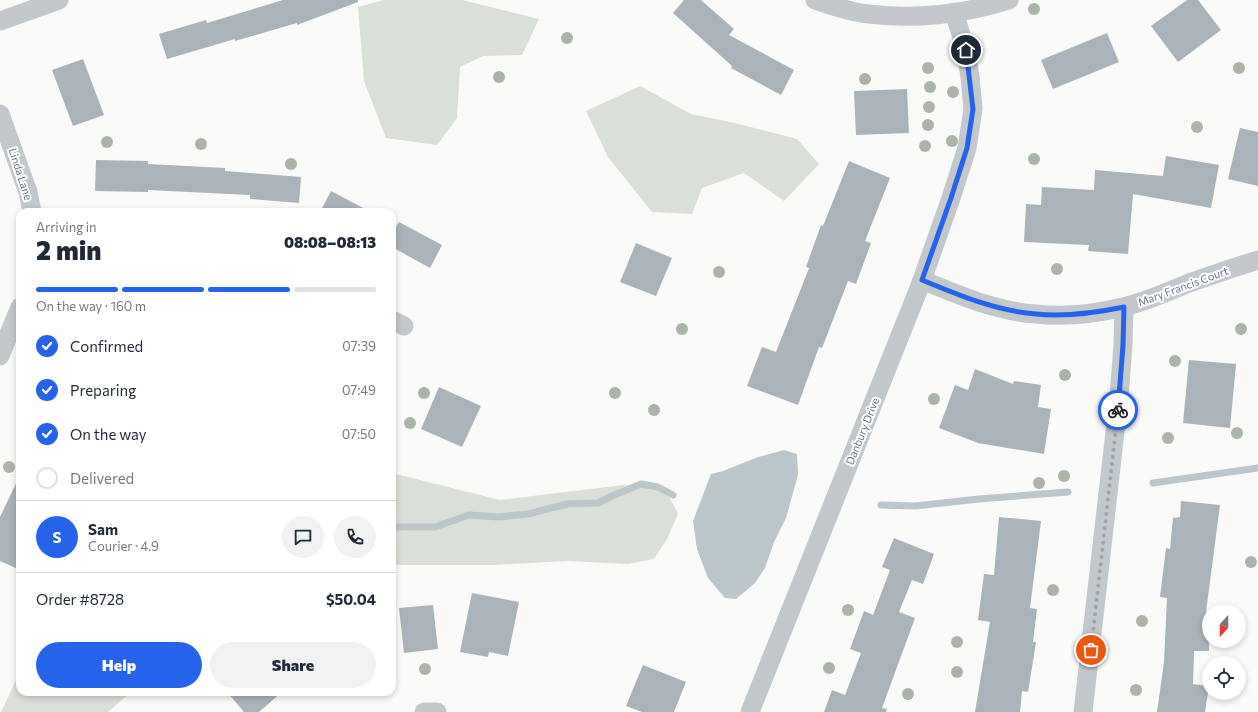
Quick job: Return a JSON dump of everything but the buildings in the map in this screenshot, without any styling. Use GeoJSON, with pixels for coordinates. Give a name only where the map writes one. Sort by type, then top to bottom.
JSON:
{"type":"FeatureCollection","features":[{"type":"Feature","properties":{"kind":"street"},"geometry":{"type":"LineString","coordinates":[[0,21],[58,0]]}},
{"type":"Feature","properties":{"kind":"street"},"geometry":{"type":"LineString","coordinates":[[815,0],[836,7],[868,14],[913,16],[954,12],[998,4],[1009,0]]}},
{"type":"Feature","properties":{"kind":"street","name":"Danbury Drive"},"geometry":{"type":"LineString","coordinates":[[750,712],[922,280],[967,148],[973,109],[970,77],[966,50],[954,12]]}},
{"type":"Feature","properties":{"kind":"street","name":"Linda Lane"},"geometry":{"type":"LineString","coordinates":[[0,114],[28,192],[31,208]]}},
{"type":"Feature","properties":{"kind":"street","name":"Mary Francis Court"},"geometry":{"type":"LineString","coordinates":[[922,280],[973,300],[1018,312],[1065,315],[1094,313],[1124,307],[1151,299],[1218,273],[1258,260]]}},
{"type":"Feature","properties":{"kind":"street"},"geometry":{"type":"LineString","coordinates":[[1083,712],[1119,397],[1124,307]]}},
{"type":"Feature","properties":{"kind":"street"},"geometry":{"type":"LineString","coordinates":[[0,356],[16,316]]}},
{"type":"Feature","properties":{"kind":"street"},"geometry":{"type":"LineString","coordinates":[[424,712],[437,712]]}},
{"type":"Feature","properties":{"kind":"shaded area"},"geometry":{"type":"Polygon","coordinates":[[[384,0],[462,0],[539,19],[522,55],[483,56],[460,67],[457,118],[437,145],[386,138],[364,81],[358,7],[384,0]]]}},
{"type":"Feature","properties":{"kind":"shaded area"},"geometry":{"type":"Polygon","coordinates":[[[640,86],[691,114],[735,123],[797,139],[819,164],[784,201],[744,173],[702,188],[692,214],[652,212],[608,157],[586,111],[640,86]]]}},
{"type":"Feature","properties":{"kind":"shaded area"},"geometry":{"type":"Polygon","coordinates":[[[784,450],[797,454],[798,475],[786,518],[774,542],[765,568],[755,583],[736,599],[725,598],[708,578],[697,549],[693,521],[711,474],[723,471],[758,457],[784,450]]]}},
{"type":"Feature","properties":{"kind":"shaded area"},"geometry":{"type":"Polygon","coordinates":[[[396,474],[500,500],[623,485],[665,488],[678,514],[667,539],[654,559],[628,564],[568,561],[493,565],[396,565],[396,474]]]}},
{"type":"Feature","properties":{"kind":"shaded area"},"geometry":{"type":"Polygon","coordinates":[[[16,680],[16,696],[126,696],[108,712],[1,712],[16,680]]]}},
{"type":"Feature","properties":{"kind":"waterway"},"geometry":{"type":"LineString","coordinates":[[1153,483],[1258,468]]}},
{"type":"Feature","properties":{"kind":"waterway"},"geometry":{"type":"LineString","coordinates":[[396,527],[435,527],[469,515],[499,517],[528,514],[567,504],[598,503],[641,484],[658,487],[673,495]]}},
{"type":"Feature","properties":{"kind":"waterway"},"geometry":{"type":"LineString","coordinates":[[881,505],[915,506],[1068,492]]}},
{"type":"Feature","properties":{"kind":"way so far"},"geometry":{"type":"LineString","coordinates":[[1091,650],[1118,410]]}},
{"type":"Feature","properties":{"kind":"route"},"geometry":{"type":"LineString","coordinates":[[966,50],[973,109],[967,148],[922,280],[973,300],[1018,312],[1065,315],[1094,313],[1124,307],[1123,345],[1118,410]]}}]}
